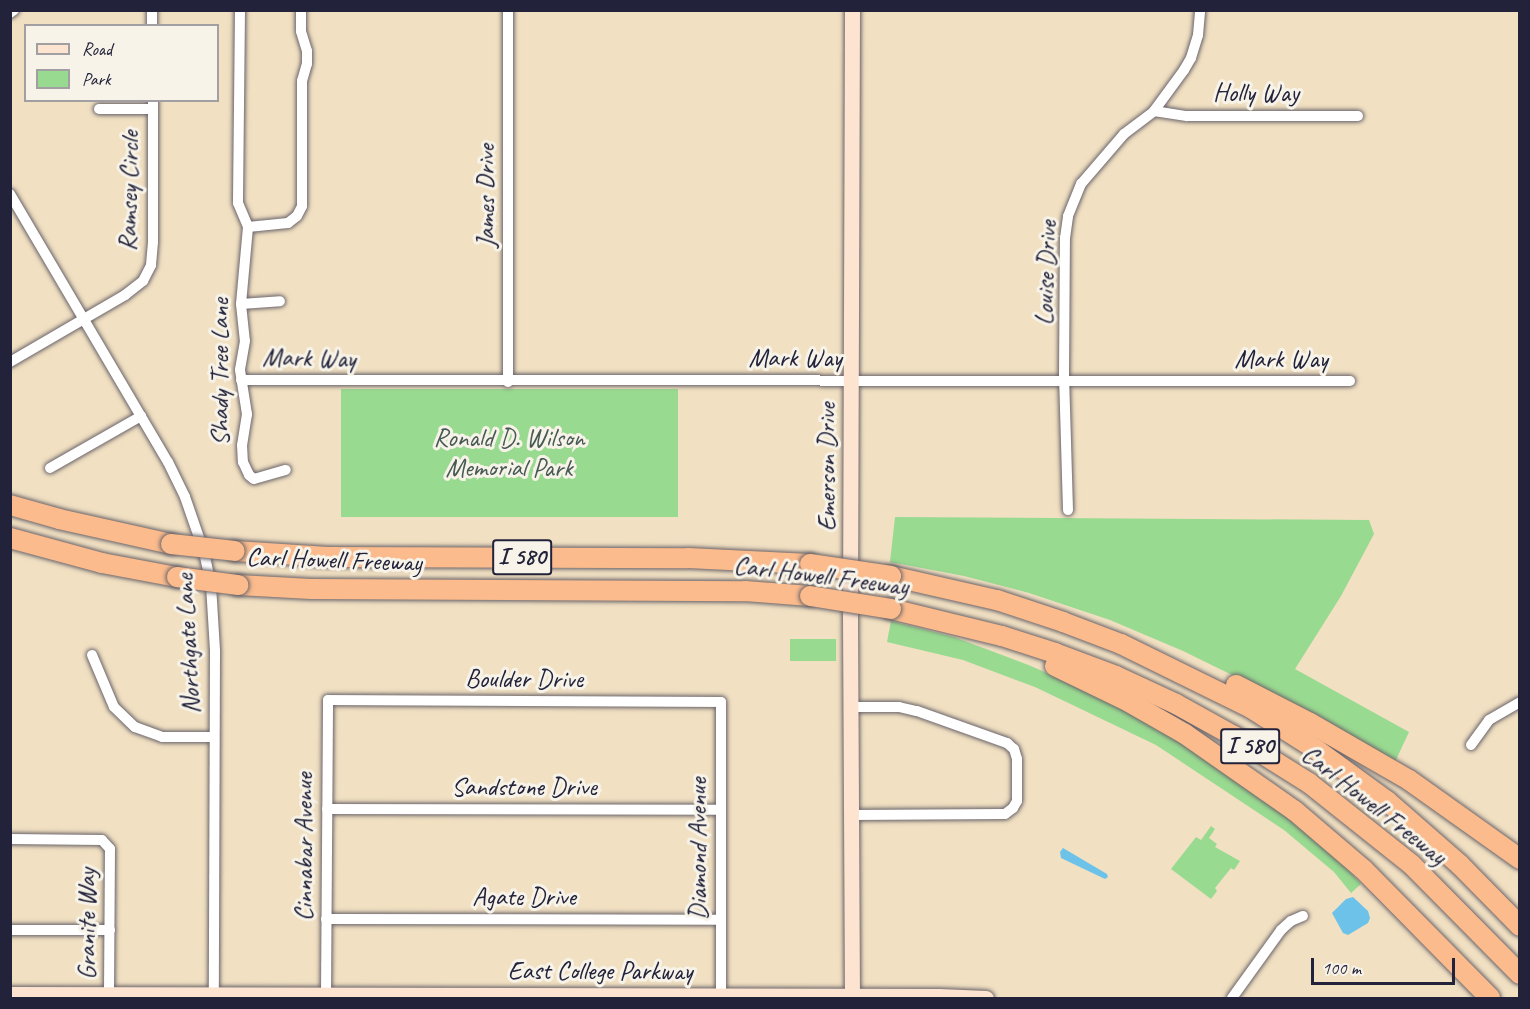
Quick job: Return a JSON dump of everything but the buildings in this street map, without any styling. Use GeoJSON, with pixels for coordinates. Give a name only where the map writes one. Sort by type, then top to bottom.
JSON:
{"type":"FeatureCollection","features":[{"type":"Feature","properties":{"kind":"highway","name":"Carl Howell Freeway"},"geometry":{"type":"LineString","coordinates":[[10,505],[59,519],[171,543],[235,551],[328,557],[688,558],[810,564],[891,576],[997,600],[1121,644],[1251,708],[1317,750],[1387,801],[1460,865],[1520,926]]}},
{"type":"Feature","properties":{"kind":"highway","name":"Carl Howell Freeway"},"geometry":{"type":"LineString","coordinates":[[10,538],[102,562],[177,577],[238,585],[334,589],[745,591],[810,596],[891,609],[1002,636],[1106,672],[1176,704],[1234,736],[1309,783],[1403,857],[1520,974]]}},
{"type":"Feature","properties":{"kind":"highway"},"geometry":{"type":"LineString","coordinates":[[997,600],[1113,631],[1206,670],[1310,723],[1399,774],[1465,818],[1520,859]]}},
{"type":"Feature","properties":{"kind":"highway"},"geometry":{"type":"LineString","coordinates":[[923,615],[1001,643],[1072,673],[1128,702],[1216,754],[1295,811],[1351,858],[1490,999]]}},
{"type":"Feature","properties":{"kind":"street","name":"Shady Tree Lane"},"geometry":{"type":"LineString","coordinates":[[240,10],[238,203],[248,227],[240,304],[245,341],[241,380],[247,414],[242,445],[244,466],[254,479],[286,470]]}},
{"type":"Feature","properties":{"kind":"street"},"geometry":{"type":"LineString","coordinates":[[248,227],[288,223],[297,216],[302,206],[302,81],[307,64],[307,51],[301,32],[301,10]]}},
{"type":"Feature","properties":{"kind":"street","name":"James Drive"},"geometry":{"type":"LineString","coordinates":[[508,10],[508,382]]}},
{"type":"Feature","properties":{"kind":"street","name":"Emerson Drive"},"geometry":{"type":"LineString","coordinates":[[852,10],[850,707],[852,997]]}},
{"type":"Feature","properties":{"kind":"street","name":"Louise Drive"},"geometry":{"type":"LineString","coordinates":[[1068,510],[1064,382],[1065,238],[1068,216],[1081,184],[1124,134],[1154,111],[1191,58],[1198,34],[1200,10]]}},
{"type":"Feature","properties":{"kind":"street"},"geometry":{"type":"LineString","coordinates":[[99,110],[153,105]]}},
{"type":"Feature","properties":{"kind":"street","name":"Ramsey Circle"},"geometry":{"type":"LineString","coordinates":[[10,362],[85,320],[136,288],[143,281],[151,265],[153,105]]}},
{"type":"Feature","properties":{"kind":"street","name":"Holly Way"},"geometry":{"type":"LineString","coordinates":[[1154,111],[1187,116],[1358,116]]}},
{"type":"Feature","properties":{"kind":"street","name":"Northgate Lane"},"geometry":{"type":"LineString","coordinates":[[10,194],[141,416],[185,497],[204,552],[211,585],[214,628],[214,996]]}},
{"type":"Feature","properties":{"kind":"street"},"geometry":{"type":"LineString","coordinates":[[240,304],[280,301]]}},
{"type":"Feature","properties":{"kind":"street","name":"Mark Way"},"geometry":{"type":"LineString","coordinates":[[241,380],[1350,381]]}},
{"type":"Feature","properties":{"kind":"street"},"geometry":{"type":"LineString","coordinates":[[50,468],[141,416]]}},
{"type":"Feature","properties":{"kind":"street"},"geometry":{"type":"LineString","coordinates":[[92,655],[114,707],[135,727],[162,736],[214,736]]}},
{"type":"Feature","properties":{"kind":"street","name":"Boulder Drive"},"geometry":{"type":"LineString","coordinates":[[328,700],[721,702]]}},
{"type":"Feature","properties":{"kind":"street","name":"Cinnabar Avenue"},"geometry":{"type":"LineString","coordinates":[[326,994],[328,700]]}},
{"type":"Feature","properties":{"kind":"street","name":"Diamond Avenue"},"geometry":{"type":"LineString","coordinates":[[720,996],[721,702]]}},
{"type":"Feature","properties":{"kind":"street"},"geometry":{"type":"LineString","coordinates":[[1471,745],[1489,720],[1520,702]]}},
{"type":"Feature","properties":{"kind":"street"},"geometry":{"type":"LineString","coordinates":[[850,707],[899,707],[917,711],[1007,743],[1014,749],[1017,759],[1017,801],[1013,808],[1005,814],[851,815]]}},
{"type":"Feature","properties":{"kind":"street","name":"Sandstone Drive"},"geometry":{"type":"LineString","coordinates":[[327,809],[721,810]]}},
{"type":"Feature","properties":{"kind":"street","name":"Granite Way"},"geometry":{"type":"LineString","coordinates":[[10,839],[102,840],[110,849],[109,994]]}},
{"type":"Feature","properties":{"kind":"street"},"geometry":{"type":"LineString","coordinates":[[1232,999],[1281,930],[1291,921],[1303,916]]}},
{"type":"Feature","properties":{"kind":"street","name":"Agate Drive"},"geometry":{"type":"LineString","coordinates":[[326,919],[721,920]]}},
{"type":"Feature","properties":{"kind":"street"},"geometry":{"type":"LineString","coordinates":[[10,930],[110,930]]}},
{"type":"Feature","properties":{"kind":"street","name":"East College Parkway"},"geometry":{"type":"LineString","coordinates":[[10,994],[986,999]]}},
{"type":"Feature","properties":{"kind":"green space","name":"Ronald D. Wilson Memorial Park"},"geometry":{"type":"Polygon","coordinates":[[[341,389],[678,389],[678,517],[341,517],[341,389]]]}},
{"type":"Feature","properties":{"kind":"green space"},"geometry":{"type":"Polygon","coordinates":[[[895,517],[1369,520],[1374,534],[1341,596],[1295,669],[1409,732],[1395,762],[1275,696],[1183,651],[1110,620],[1029,593],[964,576],[890,562],[895,517]]]}},
{"type":"Feature","properties":{"kind":"green space"},"geometry":{"type":"Polygon","coordinates":[[[891,621],[954,637],[1031,666],[1087,691],[1151,724],[1271,804],[1341,862],[1361,884],[1351,893],[1334,872],[1284,830],[1156,745],[1035,687],[963,660],[887,642],[891,621]]]}},
{"type":"Feature","properties":{"kind":"green space"},"geometry":{"type":"Polygon","coordinates":[[[790,639],[836,639],[836,661],[790,661],[790,639]]]}},
{"type":"Feature","properties":{"kind":"green space"},"geometry":{"type":"Polygon","coordinates":[[[1211,826],[1215,829],[1209,838],[1217,844],[1215,847],[1240,861],[1234,870],[1231,868],[1215,888],[1217,891],[1211,899],[1171,869],[1196,837],[1201,840],[1211,826]]]}},
{"type":"Feature","properties":{"kind":"water"},"geometry":{"type":"Polygon","coordinates":[[[1063,848],[1107,874],[1108,877],[1105,879],[1061,858],[1060,852],[1063,848]]]}},
{"type":"Feature","properties":{"kind":"water"},"geometry":{"type":"Polygon","coordinates":[[[1353,897],[1368,911],[1370,918],[1368,923],[1348,935],[1343,933],[1332,913],[1346,899],[1353,897]]]}}]}
